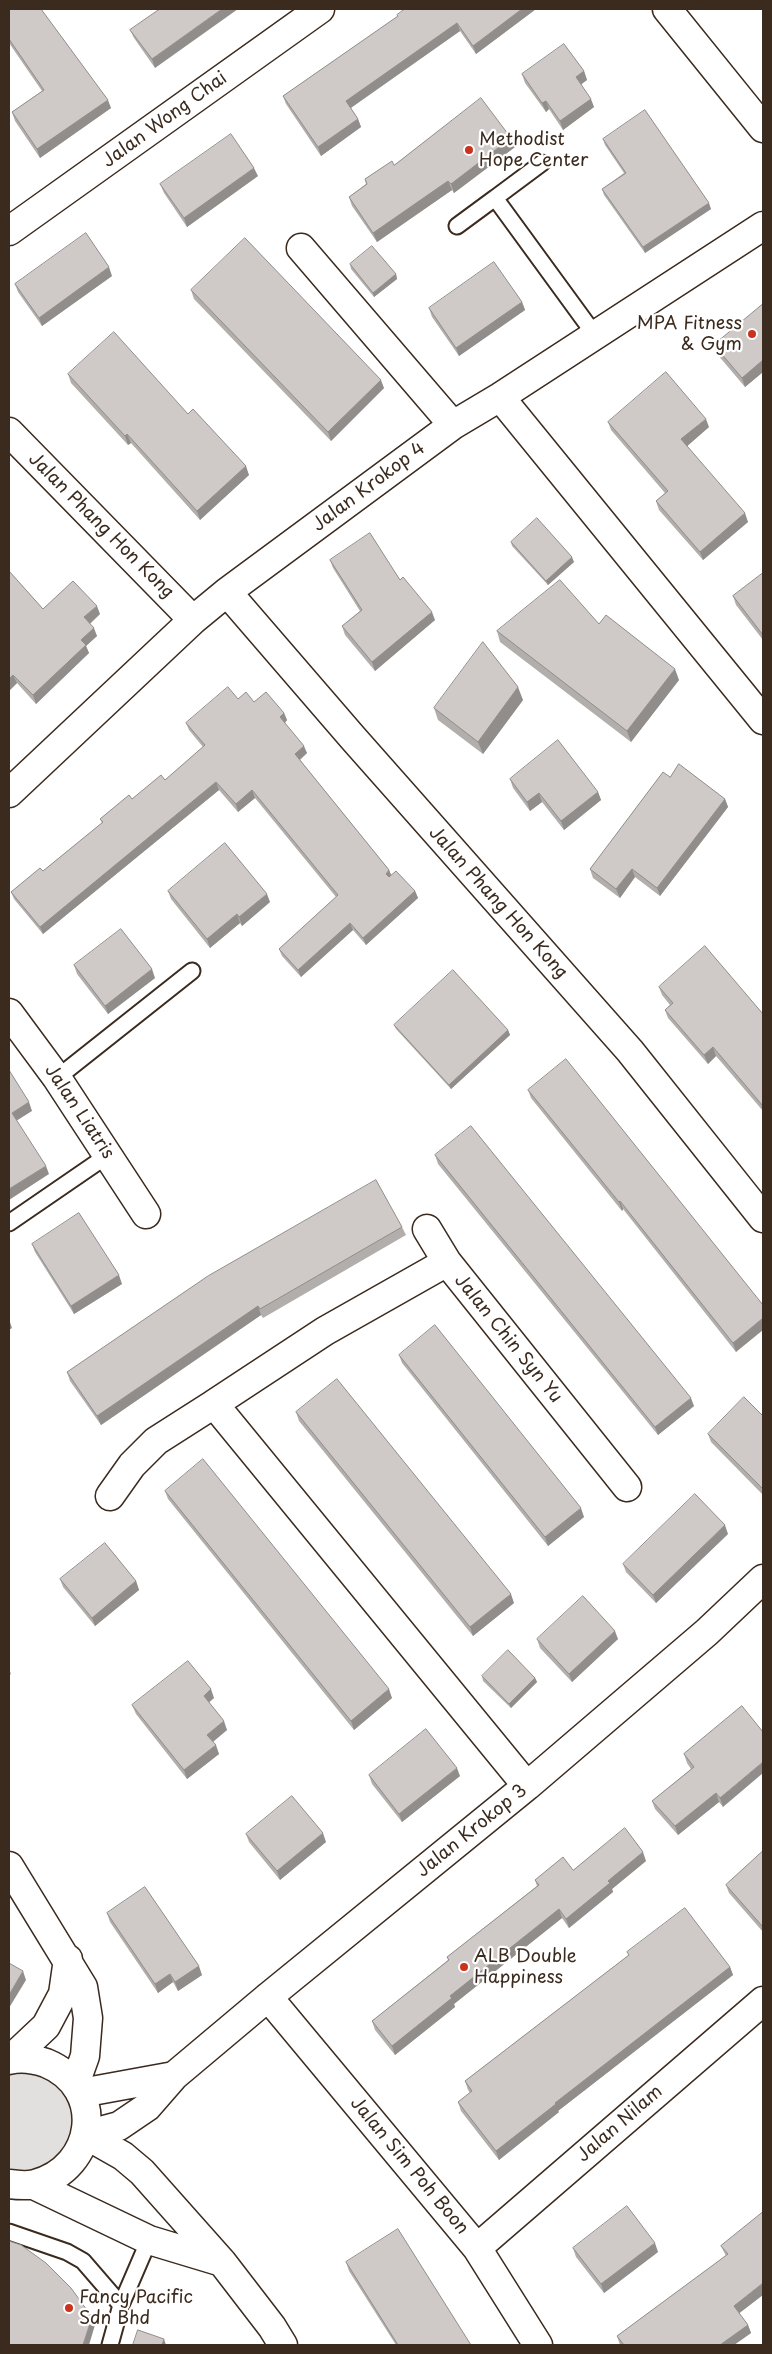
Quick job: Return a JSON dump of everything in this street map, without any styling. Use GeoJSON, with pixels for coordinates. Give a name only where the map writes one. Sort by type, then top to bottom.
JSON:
{"type":"FeatureCollection","features":[{"type":"Feature","properties":{"kind":"street","name":"Jalan Wong Chai"},"geometry":{"type":"LineString","coordinates":[[9,231],[320,9]]}},
{"type":"Feature","properties":{"kind":"street"},"geometry":{"type":"LineString","coordinates":[[667,9],[763,128]]}},
{"type":"Feature","properties":{"kind":"street","name":"Jalan Krokop 4"},"geometry":{"type":"LineString","coordinates":[[9,792],[193,620],[227,592],[453,425],[500,397],[763,226]]}},
{"type":"Feature","properties":{"kind":"street"},"geometry":{"type":"LineString","coordinates":[[301,248],[453,425]]}},
{"type":"Feature","properties":{"kind":"street"},"geometry":{"type":"LineString","coordinates":[[500,397],[763,720]]}},
{"type":"Feature","properties":{"kind":"street","name":"Jalan Phang Hon Kong"},"geometry":{"type":"LineString","coordinates":[[9,432],[193,620]]}},
{"type":"Feature","properties":{"kind":"street","name":"Jalan Phang Hon Kong"},"geometry":{"type":"LineString","coordinates":[[227,592],[359,745],[630,1051],[763,1218]]}},
{"type":"Feature","properties":{"kind":"street","name":"Jalan Liatris"},"geometry":{"type":"LineString","coordinates":[[9,1013],[57,1078],[146,1214]]}},
{"type":"Feature","properties":{"kind":"street"},"geometry":{"type":"LineString","coordinates":[[427,1229],[447,1262]]}},
{"type":"Feature","properties":{"kind":"street","name":"Jalan Chin Syn Yu"},"geometry":{"type":"LineString","coordinates":[[110,1496],[132,1465],[156,1441],[325,1331],[447,1262],[627,1487]]}},
{"type":"Feature","properties":{"kind":"street"},"geometry":{"type":"LineString","coordinates":[[214,1404],[528,1786]]}},
{"type":"Feature","properties":{"kind":"street","name":"Jalan Krokop 3"},"geometry":{"type":"LineString","coordinates":[[86,2135],[119,2126],[147,2107],[174,2076],[268,1997],[528,1786],[707,1632],[763,1579]]}},
{"type":"Feature","properties":{"kind":"street"},"geometry":{"type":"LineString","coordinates":[[9,1866],[68,1959],[83,1987],[88,2018],[85,2056],[78,2088]]}},
{"type":"Feature","properties":{"kind":"street"},"geometry":{"type":"LineString","coordinates":[[10,2060],[46,2026],[63,1994],[68,1959]]}},
{"type":"Feature","properties":{"kind":"street","name":"Jalan Sim Poh Boon"},"geometry":{"type":"LineString","coordinates":[[268,1997],[477,2248],[538,2345]]}},
{"type":"Feature","properties":{"kind":"street","name":"Jalan Nilam"},"geometry":{"type":"LineString","coordinates":[[477,2248],[763,2001]]}},
{"type":"Feature","properties":{"kind":"street"},"geometry":{"type":"LineString","coordinates":[[10,2060],[35,2059],[57,2068],[78,2088],[87,2114],[86,2135],[76,2159],[57,2176],[21,2185]]}},
{"type":"Feature","properties":{"kind":"street","name":"Jalan Krokop 3"},"geometry":{"type":"LineString","coordinates":[[78,2088],[174,2076]]}},
{"type":"Feature","properties":{"kind":"street"},"geometry":{"type":"LineString","coordinates":[[86,2135],[123,2156],[142,2172],[222,2262],[273,2339]]}},
{"type":"Feature","properties":{"kind":"street"},"geometry":{"type":"LineString","coordinates":[[21,2185],[148,2240],[222,2262]]}},
{"type":"Feature","properties":{"kind":"lane"},"geometry":{"type":"LineString","coordinates":[[457,226],[542,163]]}},
{"type":"Feature","properties":{"kind":"lane"},"geometry":{"type":"LineString","coordinates":[[495,198],[595,335]]}},
{"type":"Feature","properties":{"kind":"lane"},"geometry":{"type":"LineString","coordinates":[[57,1078],[192,971]]}},
{"type":"Feature","properties":{"kind":"lane"},"geometry":{"type":"LineString","coordinates":[[9,1223],[108,1155]]}},
{"type":"Feature","properties":{"kind":"lane"},"geometry":{"type":"LineString","coordinates":[[9,2232],[67,2252],[83,2262],[121,2305]]}},
{"type":"Feature","properties":{"kind":"lane"},"geometry":{"type":"LineString","coordinates":[[110,2345],[121,2305],[148,2240]]}},
{"type":"Feature","properties":{"kind":"shaded area"},"geometry":{"type":"Polygon","coordinates":[[[24,2073],[49,2081],[65,2094],[73,2111],[73,2130],[66,2147],[53,2161],[34,2169],[9,2168],[9,2076],[24,2073]]]}},
{"type":"Feature","properties":{"kind":"building"},"geometry":{"type":"Polygon","coordinates":[[[9,9],[41,9],[108,100],[37,149],[12,112],[44,90],[9,39],[9,9]]]}},
{"type":"Feature","properties":{"kind":"building"},"geometry":{"type":"Polygon","coordinates":[[[160,9],[222,9],[152,59],[130,30],[160,9]]]}},
{"type":"Feature","properties":{"kind":"building"},"geometry":{"type":"Polygon","coordinates":[[[405,9],[522,9],[473,46],[457,23],[346,101],[358,119],[318,147],[283,96],[398,16],[405,9]]]}},
{"type":"Feature","properties":{"kind":"building"},"geometry":{"type":"Polygon","coordinates":[[[564,44],[584,71],[576,77],[591,99],[560,121],[546,101],[542,103],[522,74],[564,44]]]}},
{"type":"Feature","properties":{"kind":"building"},"geometry":{"type":"Polygon","coordinates":[[[481,98],[511,138],[451,184],[448,181],[373,233],[349,197],[367,184],[365,179],[392,161],[394,165],[481,98]]]}},
{"type":"Feature","properties":{"kind":"building"},"geometry":{"type":"Polygon","coordinates":[[[645,110],[709,203],[643,247],[602,189],[626,173],[603,139],[645,110]]]}},
{"type":"Feature","properties":{"kind":"building"},"geometry":{"type":"Polygon","coordinates":[[[231,134],[254,168],[184,218],[160,184],[231,134]]]}},
{"type":"Feature","properties":{"kind":"building"},"geometry":{"type":"Polygon","coordinates":[[[86,233],[109,267],[39,318],[15,284],[86,233]]]}},
{"type":"Feature","properties":{"kind":"building"},"geometry":{"type":"Polygon","coordinates":[[[245,238],[381,380],[328,432],[191,290],[245,238]]]}},
{"type":"Feature","properties":{"kind":"building"},"geometry":{"type":"Polygon","coordinates":[[[372,246],[396,274],[373,293],[350,264],[372,246]]]}},
{"type":"Feature","properties":{"kind":"building"},"geometry":{"type":"Polygon","coordinates":[[[494,262],[522,302],[456,348],[429,308],[494,262]]]}},
{"type":"Feature","properties":{"kind":"building","name":"MPA Fitness & Gym"},"geometry":{"type":"Polygon","coordinates":[[[763,304],[763,360],[742,378],[714,345],[763,304]]]}},
{"type":"Feature","properties":{"kind":"building"},"geometry":{"type":"Polygon","coordinates":[[[114,332],[188,414],[193,409],[246,466],[197,511],[127,434],[125,436],[68,374],[114,332]]]}},
{"type":"Feature","properties":{"kind":"building"},"geometry":{"type":"Polygon","coordinates":[[[666,372],[706,419],[681,439],[745,513],[700,552],[656,501],[668,491],[608,422],[666,372]]]}},
{"type":"Feature","properties":{"kind":"building"},"geometry":{"type":"Polygon","coordinates":[[[537,518],[572,557],[546,581],[511,542],[537,518]]]}},
{"type":"Feature","properties":{"kind":"building"},"geometry":{"type":"Polygon","coordinates":[[[370,533],[400,580],[403,577],[432,612],[372,662],[342,626],[362,610],[330,560],[370,533]]]}},
{"type":"Feature","properties":{"kind":"building"},"geometry":{"type":"Polygon","coordinates":[[[9,571],[43,609],[73,581],[97,606],[84,617],[94,628],[81,640],[86,645],[33,695],[13,675],[9,679],[9,571]]]}},
{"type":"Feature","properties":{"kind":"building"},"geometry":{"type":"Polygon","coordinates":[[[763,573],[763,635],[733,596],[763,573]]]}},
{"type":"Feature","properties":{"kind":"building"},"geometry":{"type":"Polygon","coordinates":[[[560,580],[599,624],[606,615],[675,669],[627,731],[497,631],[560,580]]]}},
{"type":"Feature","properties":{"kind":"building"},"geometry":{"type":"Polygon","coordinates":[[[483,642],[518,687],[478,742],[434,708],[483,642]]]}},
{"type":"Feature","properties":{"kind":"building"},"geometry":{"type":"Polygon","coordinates":[[[228,687],[238,699],[246,692],[254,702],[266,692],[284,713],[280,717],[304,746],[295,754],[389,870],[386,874],[389,877],[396,871],[415,891],[363,938],[350,923],[298,970],[279,949],[338,895],[252,790],[236,804],[216,782],[40,927],[11,892],[40,868],[43,871],[103,822],[100,819],[129,795],[132,799],[161,775],[165,780],[205,745],[186,723],[228,687]]]}},
{"type":"Feature","properties":{"kind":"building"},"geometry":{"type":"Polygon","coordinates":[[[558,740],[598,792],[561,821],[539,793],[527,802],[510,779],[558,740]]]}},
{"type":"Feature","properties":{"kind":"building"},"geometry":{"type":"Polygon","coordinates":[[[679,764],[725,799],[657,888],[632,869],[616,889],[590,869],[663,772],[670,777],[679,764]]]}},
{"type":"Feature","properties":{"kind":"building"},"geometry":{"type":"Polygon","coordinates":[[[225,843],[267,894],[239,917],[237,914],[207,939],[168,891],[225,843]]]}},
{"type":"Feature","properties":{"kind":"building"},"geometry":{"type":"Polygon","coordinates":[[[121,929],[152,969],[105,1006],[74,965],[121,929]]]}},
{"type":"Feature","properties":{"kind":"building"},"geometry":{"type":"Polygon","coordinates":[[[705,946],[763,1014],[763,1106],[713,1047],[704,1055],[665,1010],[673,1003],[659,987],[705,946]]]}},
{"type":"Feature","properties":{"kind":"building"},"geometry":{"type":"Polygon","coordinates":[[[453,970],[508,1030],[449,1085],[394,1025],[453,970]]]}},
{"type":"Feature","properties":{"kind":"building"},"geometry":{"type":"Polygon","coordinates":[[[566,1059],[763,1305],[763,1318],[733,1343],[620,1201],[528,1090],[566,1059]]]}},
{"type":"Feature","properties":{"kind":"building"},"geometry":{"type":"Polygon","coordinates":[[[9,1070],[29,1102],[12,1113],[46,1166],[9,1189],[9,1070]]]}},
{"type":"Feature","properties":{"kind":"building"},"geometry":{"type":"Polygon","coordinates":[[[471,1126],[691,1398],[655,1427],[435,1155],[471,1126]]]}},
{"type":"Feature","properties":{"kind":"building"},"geometry":{"type":"Polygon","coordinates":[[[376,1180],[402,1227],[260,1309],[258,1306],[97,1416],[67,1372],[208,1276],[376,1180]]]}},
{"type":"Feature","properties":{"kind":"building"},"geometry":{"type":"Polygon","coordinates":[[[79,1213],[119,1275],[71,1306],[32,1244],[79,1213]]]}},
{"type":"Feature","properties":{"kind":"building"},"geometry":{"type":"Polygon","coordinates":[[[435,1325],[581,1508],[545,1537],[399,1355],[435,1325]]]}},
{"type":"Feature","properties":{"kind":"building"},"geometry":{"type":"Polygon","coordinates":[[[337,1379],[511,1594],[470,1627],[296,1412],[337,1379]]]}},
{"type":"Feature","properties":{"kind":"building"},"geometry":{"type":"Polygon","coordinates":[[[744,1397],[763,1416],[763,1489],[708,1434],[744,1397]]]}},
{"type":"Feature","properties":{"kind":"building"},"geometry":{"type":"Polygon","coordinates":[[[203,1459],[389,1689],[351,1721],[165,1491],[203,1459]]]}},
{"type":"Feature","properties":{"kind":"building"},"geometry":{"type":"Polygon","coordinates":[[[695,1494],[725,1525],[653,1595],[623,1564],[695,1494]]]}},
{"type":"Feature","properties":{"kind":"building"},"geometry":{"type":"Polygon","coordinates":[[[105,1543],[136,1581],[92,1618],[60,1579],[105,1543]]]}},
{"type":"Feature","properties":{"kind":"building"},"geometry":{"type":"Polygon","coordinates":[[[583,1596],[615,1631],[569,1674],[537,1639],[583,1596]]]}},
{"type":"Feature","properties":{"kind":"building"},"geometry":{"type":"Polygon","coordinates":[[[508,1650],[535,1678],[509,1704],[482,1676],[508,1650]]]}},
{"type":"Feature","properties":{"kind":"building"},"geometry":{"type":"Polygon","coordinates":[[[188,1661],[211,1689],[204,1696],[224,1721],[207,1735],[216,1745],[184,1770],[132,1705],[188,1661]]]}},
{"type":"Feature","properties":{"kind":"building"},"geometry":{"type":"Polygon","coordinates":[[[742,1706],[763,1732],[763,1762],[720,1798],[716,1793],[675,1826],[652,1801],[694,1767],[684,1754],[742,1706]]]}},
{"type":"Feature","properties":{"kind":"building"},"geometry":{"type":"Polygon","coordinates":[[[426,1729],[457,1768],[399,1814],[369,1775],[426,1729]]]}},
{"type":"Feature","properties":{"kind":"building"},"geometry":{"type":"Polygon","coordinates":[[[292,1796],[323,1833],[277,1871],[246,1834],[292,1796]]]}},
{"type":"Feature","properties":{"kind":"building"},"geometry":{"type":"Polygon","coordinates":[[[625,1828],[643,1852],[608,1881],[610,1883],[566,1919],[559,1909],[450,1996],[452,1998],[392,2046],[372,2021],[449,1960],[447,1957],[539,1885],[535,1880],[563,1857],[573,1870],[625,1828]]]}},
{"type":"Feature","properties":{"kind":"building"},"geometry":{"type":"Polygon","coordinates":[[[763,1851],[763,1927],[726,1885],[763,1851]]]}},
{"type":"Feature","properties":{"kind":"building"},"geometry":{"type":"Polygon","coordinates":[[[145,1887],[199,1966],[175,1982],[170,1974],[155,1984],[107,1913],[145,1887]]]}},
{"type":"Feature","properties":{"kind":"building"},"geometry":{"type":"Polygon","coordinates":[[[685,1908],[730,1967],[496,2151],[458,2102],[472,2091],[465,2081],[629,1955],[627,1952],[685,1908]]]}},
{"type":"Feature","properties":{"kind":"building"},"geometry":{"type":"Polygon","coordinates":[[[9,1963],[23,1971],[9,1995],[9,1963]]]}},
{"type":"Feature","properties":{"kind":"building"},"geometry":{"type":"Polygon","coordinates":[[[627,2206],[655,2243],[601,2284],[573,2248],[627,2206]]]}},
{"type":"Feature","properties":{"kind":"building"},"geometry":{"type":"Polygon","coordinates":[[[763,2212],[763,2283],[734,2306],[748,2325],[720,2345],[624,2345],[617,2336],[728,2254],[721,2246],[763,2212]]]}},
{"type":"Feature","properties":{"kind":"building"},"geometry":{"type":"Polygon","coordinates":[[[398,2229],[471,2345],[398,2345],[346,2262],[398,2229]]]}},
{"type":"Feature","properties":{"kind":"building"},"geometry":{"type":"Polygon","coordinates":[[[9,2241],[21,2245],[46,2263],[71,2288],[92,2317],[83,2345],[9,2345],[9,2241]]]}},
{"type":"Feature","properties":{"kind":"building"},"geometry":{"type":"Polygon","coordinates":[[[138,2330],[164,2339],[162,2345],[133,2345],[138,2330]]]}},
{"type":"Feature","properties":{"kind":"place","name":"Methodist Hope Center"},"geometry":{"type":"Point","coordinates":[469,150]}},
{"type":"Feature","properties":{"kind":"place","name":"MPA Fitness & Gym"},"geometry":{"type":"Point","coordinates":[752,334]}},
{"type":"Feature","properties":{"kind":"place","name":"ALB Double Happiness"},"geometry":{"type":"Point","coordinates":[464,1967]}},
{"type":"Feature","properties":{"kind":"place","name":"Fancy Pacific Sdn Bhd"},"geometry":{"type":"Point","coordinates":[69,2308]}}]}
